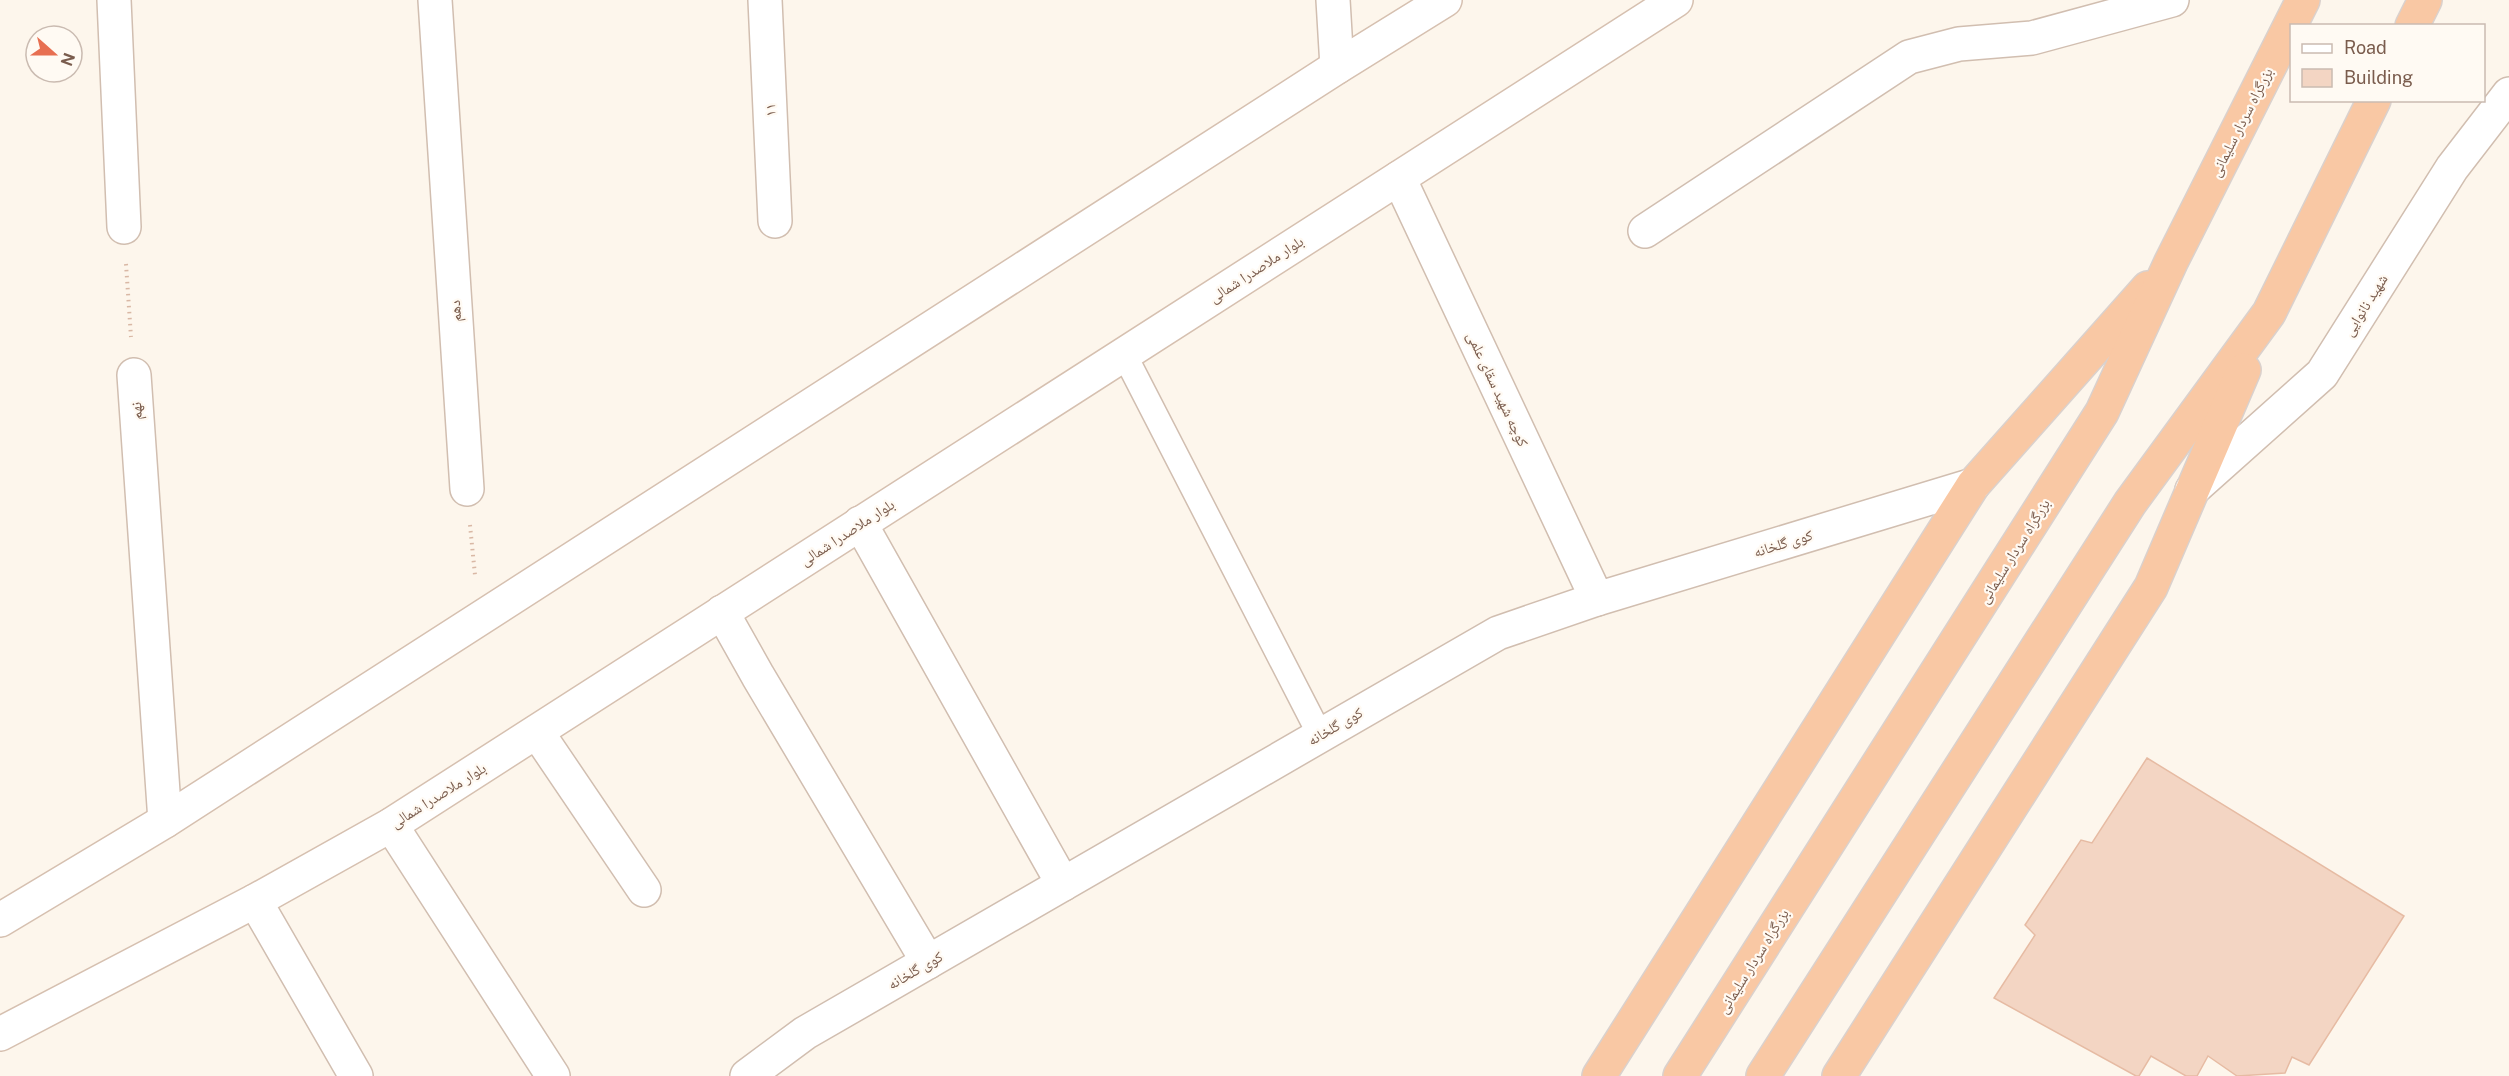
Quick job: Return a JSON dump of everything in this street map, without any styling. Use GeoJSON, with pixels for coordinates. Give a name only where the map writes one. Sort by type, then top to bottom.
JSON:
{"type":"FeatureCollection","features":[{"type":"Feature","properties":{"kind":"highway","name":"بزرگراه سردار سلیمانی"},"geometry":{"type":"LineString","coordinates":[[2291,24],[2303,0]]}},
{"type":"Feature","properties":{"kind":"highway"},"geometry":{"type":"LineString","coordinates":[[2413,24],[2425,0]]}},
{"type":"Feature","properties":{"kind":"highway","name":"بزرگراه سردار سلیمانی"},"geometry":{"type":"LineString","coordinates":[[1680,1076],[2102,412],[2171,262],[2290,26]]}},
{"type":"Feature","properties":{"kind":"highway"},"geometry":{"type":"LineString","coordinates":[[1839,1076],[2151,587],[2269,313],[2373,102]]}},
{"type":"Feature","properties":{"kind":"highway"},"geometry":{"type":"LineString","coordinates":[[1599,1076],[1973,485],[2171,262]]}},
{"type":"Feature","properties":{"kind":"highway"},"geometry":{"type":"LineString","coordinates":[[1763,1076],[2130,503],[2269,313]]}},
{"type":"Feature","properties":{"kind":"street"},"geometry":{"type":"LineString","coordinates":[[114,0],[124,227]]}},
{"type":"Feature","properties":{"kind":"street","name":"دهم"},"geometry":{"type":"LineString","coordinates":[[435,0],[467,489]]}},
{"type":"Feature","properties":{"kind":"street","name":"۱۱"},"geometry":{"type":"LineString","coordinates":[[765,0],[775,221]]}},
{"type":"Feature","properties":{"kind":"street"},"geometry":{"type":"LineString","coordinates":[[1333,0],[1336,67]]}},
{"type":"Feature","properties":{"kind":"street"},"geometry":{"type":"LineString","coordinates":[[0,920],[165,821],[479,621],[1336,67],[1445,0]]}},
{"type":"Feature","properties":{"kind":"street","name":"بلوار ملاصدرا شمالی"},"geometry":{"type":"LineString","coordinates":[[0,1034],[255,901],[391,825],[1676,0]]}},
{"type":"Feature","properties":{"kind":"street"},"geometry":{"type":"LineString","coordinates":[[1645,231],[1909,57],[1959,44],[2032,38],[2172,0]]}},
{"type":"Feature","properties":{"kind":"street","name":"شهید نانوایی"},"geometry":{"type":"LineString","coordinates":[[2192,490],[2322,374],[2452,168],[2509,94]]}},
{"type":"Feature","properties":{"kind":"street","name":"کوچه شهید سقای علمی"},"geometry":{"type":"LineString","coordinates":[[1399,178],[1597,599]]}},
{"type":"Feature","properties":{"kind":"street","name":"نهم"},"geometry":{"type":"LineString","coordinates":[[134,375],[165,821]]}},
{"type":"Feature","properties":{"kind":"street","name":"کوی گلخانه"},"geometry":{"type":"LineString","coordinates":[[747,1076],[805,1033],[1498,633],[1597,599],[1973,485]]}},
{"type":"Feature","properties":{"kind":"street"},"geometry":{"type":"LineString","coordinates":[[860,523],[1063,884]]}},
{"type":"Feature","properties":{"kind":"street"},"geometry":{"type":"LineString","coordinates":[[722,612],[928,962]]}},
{"type":"Feature","properties":{"kind":"street"},"geometry":{"type":"LineString","coordinates":[[537,732],[644,890]]}},
{"type":"Feature","properties":{"kind":"street"},"geometry":{"type":"LineString","coordinates":[[391,825],[553,1076]]}},
{"type":"Feature","properties":{"kind":"street"},"geometry":{"type":"LineString","coordinates":[[255,901],[356,1076]]}},
{"type":"Feature","properties":{"kind":"lane"},"geometry":{"type":"LineString","coordinates":[[1124,354],[1320,735]]}},
{"type":"Feature","properties":{"kind":"path"},"geometry":{"type":"LineString","coordinates":[[124,227],[134,375]]}},
{"type":"Feature","properties":{"kind":"path"},"geometry":{"type":"LineString","coordinates":[[467,489],[479,621]]}},
{"type":"Feature","properties":{"kind":"building"},"geometry":{"type":"Polygon","coordinates":[[[2147,758],[2404,916],[2309,1065],[2292,1057],[2285,1073],[2237,1076],[2208,1056],[2197,1076],[2186,1076],[2151,1056],[2139,1076],[2136,1076],[1994,998],[2035,935],[2025,925],[2081,840],[2092,843],[2147,758]]]}}]}
